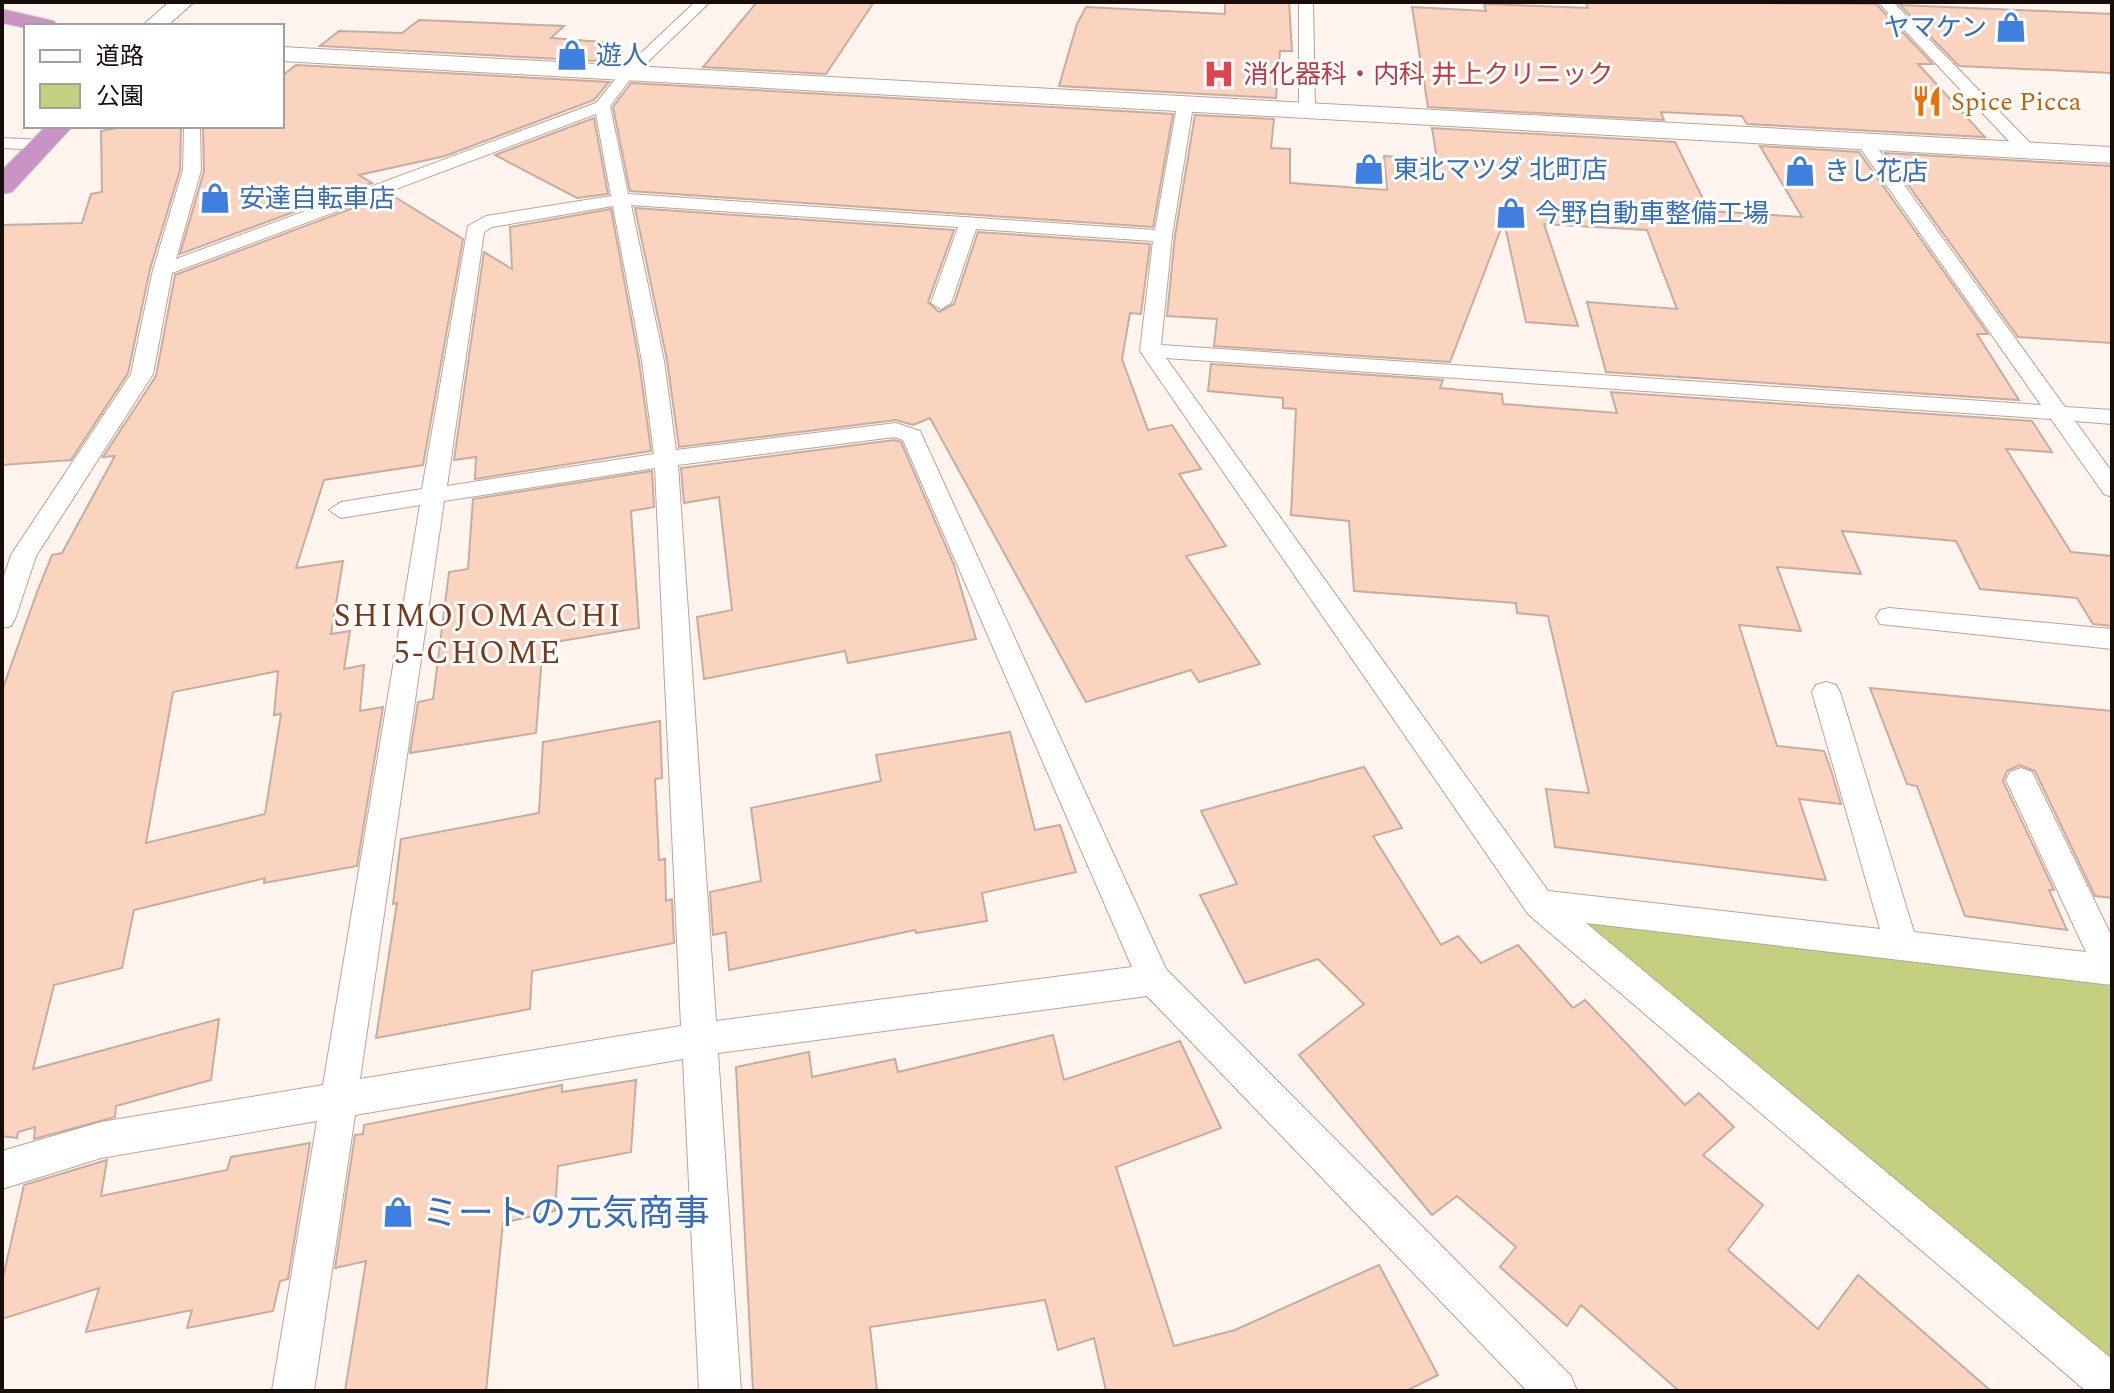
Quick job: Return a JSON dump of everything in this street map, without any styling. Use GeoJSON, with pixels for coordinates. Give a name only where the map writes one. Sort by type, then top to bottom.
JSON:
{"type":"FeatureCollection","features":[{"type":"Feature","properties":{"kind":"highway"},"geometry":{"type":"LineString","coordinates":[[2,16],[37,24]]}},
{"type":"Feature","properties":{"kind":"highway"},"geometry":{"type":"LineString","coordinates":[[2,186],[51,136]]}},
{"type":"Feature","properties":{"kind":"street"},"geometry":{"type":"LineString","coordinates":[[156,24],[183,2]]}},
{"type":"Feature","properties":{"kind":"street"},"geometry":{"type":"LineString","coordinates":[[284,54],[2112,155]]}},
{"type":"Feature","properties":{"kind":"lane"},"geometry":{"type":"LineString","coordinates":[[163,270],[602,106],[627,74],[703,2]]}},
{"type":"Feature","properties":{"kind":"lane"},"geometry":{"type":"LineString","coordinates":[[1306,2],[1307,112]]}},
{"type":"Feature","properties":{"kind":"lane"},"geometry":{"type":"LineString","coordinates":[[1885,2],[2028,151]]}},
{"type":"Feature","properties":{"kind":"lane"},"geometry":{"type":"LineString","coordinates":[[602,106],[653,361],[666,459],[720,1391]]}},
{"type":"Feature","properties":{"kind":"lane"},"geometry":{"type":"LineString","coordinates":[[1185,106],[1163,236],[1150,351],[1539,904],[2112,1386]]}},
{"type":"Feature","properties":{"kind":"lane"},"geometry":{"type":"LineString","coordinates":[[2,619],[24,555],[142,374],[163,270],[192,170],[192,128]]}},
{"type":"Feature","properties":{"kind":"lane"},"geometry":{"type":"LineString","coordinates":[[2,143],[51,136]]}},
{"type":"Feature","properties":{"kind":"lane"},"geometry":{"type":"LineString","coordinates":[[1864,142],[2112,489]]}},
{"type":"Feature","properties":{"kind":"lane"},"geometry":{"type":"LineString","coordinates":[[293,1391],[475,230],[486,222],[623,199],[1163,236]]}},
{"type":"Feature","properties":{"kind":"lane"},"geometry":{"type":"LineString","coordinates":[[941,303],[969,221]]}},
{"type":"Feature","properties":{"kind":"lane"},"geometry":{"type":"LineString","coordinates":[[1150,351],[2112,417]]}},
{"type":"Feature","properties":{"kind":"lane"},"geometry":{"type":"LineString","coordinates":[[341,510],[433,498],[666,459],[896,430],[912,436],[1154,980],[1556,1391]]}},
{"type":"Feature","properties":{"kind":"lane"},"geometry":{"type":"LineString","coordinates":[[1889,617],[2112,639]]}},
{"type":"Feature","properties":{"kind":"lane"},"geometry":{"type":"LineString","coordinates":[[1826,692],[1902,946]]}},
{"type":"Feature","properties":{"kind":"lane"},"geometry":{"type":"LineString","coordinates":[[2021,780],[2112,970]]}},
{"type":"Feature","properties":{"kind":"lane"},"geometry":{"type":"LineString","coordinates":[[1539,904],[2112,970]]}},
{"type":"Feature","properties":{"kind":"lane"},"geometry":{"type":"LineString","coordinates":[[2,1170],[101,1140],[702,1039],[1154,980]]}},
{"type":"Feature","properties":{"kind":"green space"},"geometry":{"type":"Polygon","coordinates":[[[1539,904],[2112,970],[2112,1386],[1539,904]]]}},
{"type":"Feature","properties":{"kind":"building"},"geometry":{"type":"Polygon","coordinates":[[[757,2],[874,2],[826,74],[703,67],[757,2]]]}},
{"type":"Feature","properties":{"kind":"building"},"geometry":{"type":"Polygon","coordinates":[[[1225,2],[1289,2],[1292,51],[1280,51],[1276,98],[1059,86],[1077,24],[1086,7],[1225,14],[1225,2]]]}},
{"type":"Feature","properties":{"kind":"building"},"geometry":{"type":"Polygon","coordinates":[[[1586,2],[1876,4],[1933,64],[1918,64],[1985,137],[1747,124],[1742,116],[1661,112],[1664,120],[1428,107],[1412,7],[1486,11],[1484,4],[1588,8],[1586,2]]]}},
{"type":"Feature","properties":{"kind":"building","name":"ヤマケン"},"geometry":{"type":"Polygon","coordinates":[[[1900,5],[2112,14],[2112,73],[1959,66],[1900,5]]]}},
{"type":"Feature","properties":{"kind":"building"},"geometry":{"type":"Polygon","coordinates":[[[419,20],[564,26],[551,38],[616,43],[597,61],[320,46],[339,31],[402,33],[419,20]]]}},
{"type":"Feature","properties":{"kind":"building"},"geometry":{"type":"Polygon","coordinates":[[[296,65],[609,82],[594,100],[445,156],[359,175],[372,183],[180,254],[204,171],[203,128],[284,128],[284,74],[296,65]]]}},
{"type":"Feature","properties":{"kind":"building"},"geometry":{"type":"Polygon","coordinates":[[[631,83],[1173,114],[1153,227],[630,191],[613,107],[631,83]]]}},
{"type":"Feature","properties":{"kind":"building"},"geometry":{"type":"Polygon","coordinates":[[[1195,115],[1274,119],[1271,148],[1290,149],[1290,183],[1387,190],[1384,156],[1437,159],[1432,128],[1675,142],[1709,211],[1802,217],[1760,146],[1859,152],[1988,334],[1977,334],[2019,400],[1606,372],[1587,302],[1677,309],[1647,230],[1544,224],[1578,326],[1526,322],[1504,221],[1450,362],[1214,346],[1217,319],[1167,316],[1175,236],[1195,115]]]}},
{"type":"Feature","properties":{"kind":"building"},"geometry":{"type":"Polygon","coordinates":[[[594,118],[608,194],[577,198],[495,155],[594,118]]]}},
{"type":"Feature","properties":{"kind":"building"},"geometry":{"type":"Polygon","coordinates":[[[117,128],[181,128],[180,170],[150,269],[128,373],[71,460],[2,465],[2,225],[82,223],[91,194],[102,192],[101,131],[117,128]]]}},
{"type":"Feature","properties":{"kind":"building"},"geometry":{"type":"Polygon","coordinates":[[[1885,153],[2112,166],[2112,343],[2018,337],[1885,153]]]}},
{"type":"Feature","properties":{"kind":"building"},"geometry":{"type":"Polygon","coordinates":[[[390,194],[463,239],[423,465],[324,480],[296,568],[343,561],[331,634],[350,631],[344,669],[364,665],[360,711],[383,707],[357,866],[264,883],[265,878],[134,910],[122,968],[54,985],[33,1069],[219,1019],[211,1080],[116,1106],[115,1117],[34,1139],[35,1127],[18,1132],[17,1138],[2,1136],[2,691],[52,555],[62,553],[115,456],[103,457],[156,376],[175,275],[390,194]],[[278,671],[173,692],[146,843],[265,814],[281,714],[274,715],[278,671]]]}},
{"type":"Feature","properties":{"kind":"building"},"geometry":{"type":"Polygon","coordinates":[[[635,208],[954,230],[928,302],[939,312],[954,304],[978,232],[1150,244],[1141,314],[1130,313],[1122,359],[1148,430],[1172,425],[1201,469],[1179,474],[1226,546],[1186,556],[1260,664],[1199,682],[1191,670],[1086,702],[930,418],[913,425],[896,420],[679,447],[667,360],[635,208]]]}},
{"type":"Feature","properties":{"kind":"building"},"geometry":{"type":"Polygon","coordinates":[[[611,209],[639,361],[651,451],[475,479],[476,457],[454,460],[484,252],[512,269],[510,227],[611,209]]]}},
{"type":"Feature","properties":{"kind":"building"},"geometry":{"type":"Polygon","coordinates":[[[1211,364],[1443,380],[1440,388],[1502,394],[1503,404],[1617,413],[1611,392],[2032,421],[2052,452],[2006,449],[2071,552],[2112,556],[2112,626],[2093,624],[2077,598],[1980,589],[1956,541],[1842,531],[1861,574],[1777,567],[1801,631],[1739,625],[1777,746],[1824,751],[1831,770],[1841,804],[1799,799],[1826,880],[1555,847],[1546,789],[1589,793],[1548,616],[1517,613],[1516,603],[1354,591],[1349,521],[1291,515],[1296,409],[1283,408],[1283,398],[1208,391],[1211,364]]]}},
{"type":"Feature","properties":{"kind":"building"},"geometry":{"type":"Polygon","coordinates":[[[894,440],[901,442],[954,565],[976,639],[848,663],[845,651],[704,679],[697,617],[732,610],[719,497],[684,503],[681,468],[894,440]]]}},
{"type":"Feature","properties":{"kind":"building"},"geometry":{"type":"Polygon","coordinates":[[[652,471],[654,507],[631,511],[639,628],[543,644],[536,733],[410,753],[418,702],[433,699],[449,572],[468,569],[473,499],[652,471]]]}},
{"type":"Feature","properties":{"kind":"building"},"geometry":{"type":"Polygon","coordinates":[[[1870,688],[2112,711],[2112,898],[2095,896],[2035,771],[2020,765],[2007,771],[2003,781],[2054,890],[2049,890],[2067,930],[1965,916],[1917,786],[1907,784],[1870,688]]]}},
{"type":"Feature","properties":{"kind":"building"},"geometry":{"type":"Polygon","coordinates":[[[660,721],[662,778],[655,779],[659,860],[665,859],[666,901],[672,899],[674,943],[532,971],[530,1009],[376,1038],[397,903],[393,904],[401,839],[539,813],[543,742],[660,721]]]}},
{"type":"Feature","properties":{"kind":"building"},"geometry":{"type":"Polygon","coordinates":[[[1010,732],[1035,830],[1060,825],[1076,872],[982,893],[987,921],[916,933],[915,930],[729,970],[726,932],[713,935],[710,892],[761,881],[751,808],[881,781],[876,755],[1010,732]]]}},
{"type":"Feature","properties":{"kind":"building"},"geometry":{"type":"Polygon","coordinates":[[[1364,767],[1402,828],[1373,836],[1441,945],[1458,936],[1481,963],[1518,945],[1573,1008],[1585,1000],[1685,1105],[1699,1093],[1734,1127],[1703,1155],[1763,1205],[1728,1250],[1818,1329],[1858,1275],[1991,1391],[1679,1391],[1581,1305],[1567,1326],[1500,1267],[1516,1247],[1457,1196],[1432,1215],[1299,1055],[1364,1004],[1318,959],[1245,983],[1200,895],[1237,884],[1201,811],[1364,767]]]}},
{"type":"Feature","properties":{"kind":"building"},"geometry":{"type":"Polygon","coordinates":[[[1053,1035],[1064,1080],[1180,1041],[1221,1128],[1116,1167],[1174,1346],[1235,1330],[1379,1265],[1438,1375],[1406,1391],[1106,1391],[1094,1338],[1058,1350],[1045,1300],[870,1327],[877,1391],[753,1391],[736,1067],[809,1052],[812,1077],[895,1059],[898,1072],[1053,1035]]]}},
{"type":"Feature","properties":{"kind":"building"},"geometry":{"type":"Polygon","coordinates":[[[636,1080],[631,1152],[558,1166],[555,1211],[503,1223],[486,1391],[345,1391],[366,1261],[335,1268],[355,1135],[363,1134],[364,1125],[562,1085],[562,1092],[636,1080]]]}},
{"type":"Feature","properties":{"kind":"building"},"geometry":{"type":"Polygon","coordinates":[[[310,1143],[288,1279],[280,1281],[273,1311],[187,1328],[192,1310],[86,1332],[99,1288],[2,1319],[2,1282],[24,1185],[107,1160],[101,1196],[227,1170],[231,1157],[310,1143]]]}},
{"type":"Feature","properties":{"kind":"place","name":"ヤマケン"},"geometry":{"type":"Point","coordinates":[2011,27]}},
{"type":"Feature","properties":{"kind":"place","name":"遊人"},"geometry":{"type":"Point","coordinates":[572,55]}},
{"type":"Feature","properties":{"kind":"place","name":"消化器科・内科 井上クリニック"},"geometry":{"type":"Point","coordinates":[1219,74]}},
{"type":"Feature","properties":{"kind":"place","name":"Spice Picca"},"geometry":{"type":"Point","coordinates":[1927,101]}},
{"type":"Feature","properties":{"kind":"place","name":"東北マツダ 北町店"},"geometry":{"type":"Point","coordinates":[1369,169]}},
{"type":"Feature","properties":{"kind":"place","name":"きし花店"},"geometry":{"type":"Point","coordinates":[1800,171]}},
{"type":"Feature","properties":{"kind":"place","name":"安達自転車店"},"geometry":{"type":"Point","coordinates":[215,198]}},
{"type":"Feature","properties":{"kind":"place","name":"今野自動車整備工場"},"geometry":{"type":"Point","coordinates":[1511,213]}},
{"type":"Feature","properties":{"kind":"place","name":"ミートの元気商事"},"geometry":{"type":"Point","coordinates":[398,1212]}},
{"type":"Feature","properties":{"kind":"district","name":"SHIMOJOMACHI 5-CHOME"},"geometry":{"type":"Point","coordinates":[478,634]}}]}
